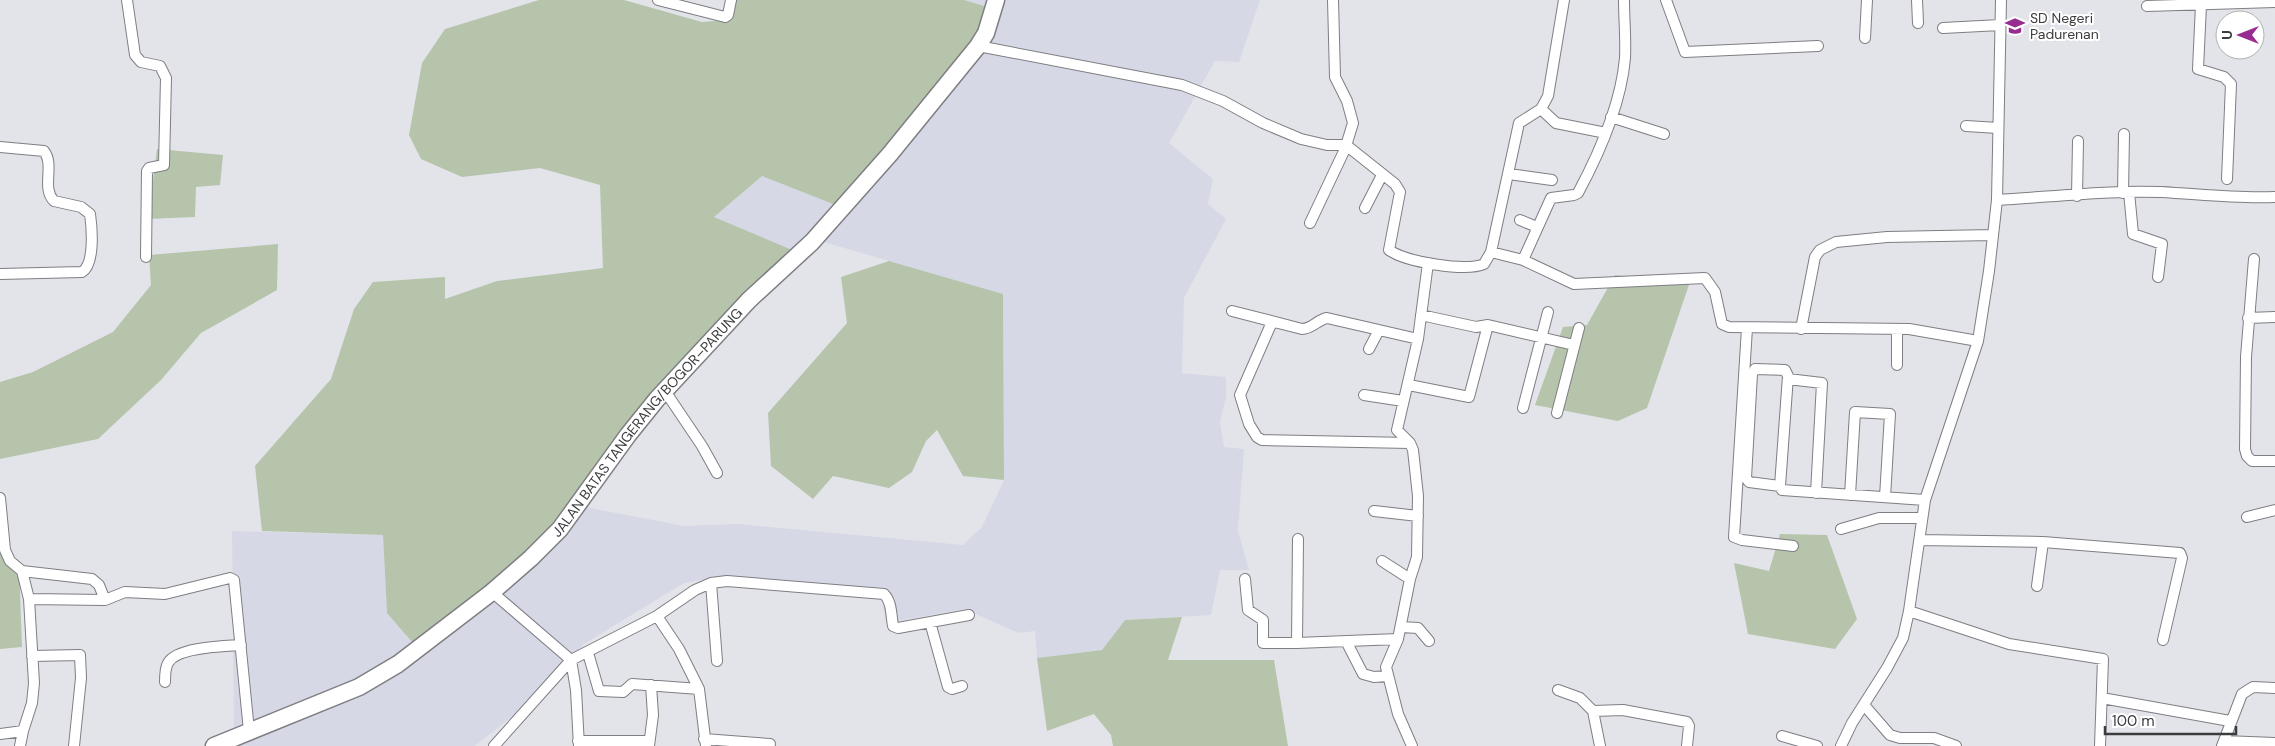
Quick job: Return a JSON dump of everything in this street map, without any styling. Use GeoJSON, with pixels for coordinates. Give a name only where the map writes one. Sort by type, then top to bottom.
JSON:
{"type":"FeatureCollection","features":[{"type":"Feature","properties":{"kind":"main road","name":"JALAN BATAS TANGERANG/BOGOR–PARUNG"},"geometry":{"type":"LineString","coordinates":[[214,746],[377,678],[492,592],[531,558],[560,528],[628,435],[664,391],[749,300],[812,242],[890,154],[978,46],[986,33],[996,0]]}},
{"type":"Feature","properties":{"kind":"street"},"geometry":{"type":"LineString","coordinates":[[127,0],[135,55],[141,62],[160,66],[166,78],[164,165],[149,168],[147,172],[146,256]]}},
{"type":"Feature","properties":{"kind":"street"},"geometry":{"type":"LineString","coordinates":[[658,0],[725,17],[728,15],[731,0]]}},
{"type":"Feature","properties":{"kind":"street"},"geometry":{"type":"LineString","coordinates":[[1310,224],[1346,145],[1352,123],[1347,102],[1335,77],[1333,0]]}},
{"type":"Feature","properties":{"kind":"street"},"geometry":{"type":"LineString","coordinates":[[978,46],[1182,86],[1223,101],[1263,123],[1301,139],[1317,144],[1346,145],[1395,184],[1400,192],[1389,250],[1410,260],[1479,266],[1484,264],[1491,252],[1519,123],[1541,110],[1548,96],[1564,0]]}},
{"type":"Feature","properties":{"kind":"street"},"geometry":{"type":"LineString","coordinates":[[1522,260],[1552,197],[1574,196],[1578,193],[1606,133],[1622,79],[1625,57],[1624,0]]}},
{"type":"Feature","properties":{"kind":"street"},"geometry":{"type":"LineString","coordinates":[[1666,0],[1685,52],[1818,46]]}},
{"type":"Feature","properties":{"kind":"street"},"geometry":{"type":"LineString","coordinates":[[1865,38],[1867,0]]}},
{"type":"Feature","properties":{"kind":"street"},"geometry":{"type":"LineString","coordinates":[[1917,0],[1918,24]]}},
{"type":"Feature","properties":{"kind":"street"},"geometry":{"type":"LineString","coordinates":[[1841,746],[1903,638],[1909,611],[1925,500],[1978,341],[1997,200],[2001,0]]}},
{"type":"Feature","properties":{"kind":"street"},"geometry":{"type":"LineString","coordinates":[[2147,6],[2275,2]]}},
{"type":"Feature","properties":{"kind":"street"},"geometry":{"type":"LineString","coordinates":[[2201,5],[2198,69],[2224,77],[2231,84],[2227,179]]}},
{"type":"Feature","properties":{"kind":"street"},"geometry":{"type":"LineString","coordinates":[[1943,28],[2000,25]]}},
{"type":"Feature","properties":{"kind":"street"},"geometry":{"type":"LineString","coordinates":[[1541,110],[1556,123],[1606,133]]}},
{"type":"Feature","properties":{"kind":"street"},"geometry":{"type":"LineString","coordinates":[[1611,117],[1664,134]]}},
{"type":"Feature","properties":{"kind":"street"},"geometry":{"type":"LineString","coordinates":[[1966,126],[1998,128]]}},
{"type":"Feature","properties":{"kind":"street"},"geometry":{"type":"LineString","coordinates":[[2124,134],[2126,193],[2133,234],[2162,244],[2158,277]]}},
{"type":"Feature","properties":{"kind":"street"},"geometry":{"type":"LineString","coordinates":[[2077,196],[2078,141]]}},
{"type":"Feature","properties":{"kind":"street"},"geometry":{"type":"LineString","coordinates":[[0,147],[35,148],[44,151],[48,156],[49,192],[51,198],[54,201],[81,208],[90,214],[91,251],[89,265],[82,272],[0,274]]}},
{"type":"Feature","properties":{"kind":"street"},"geometry":{"type":"LineString","coordinates":[[1509,174],[1552,180]]}},
{"type":"Feature","properties":{"kind":"street"},"geometry":{"type":"LineString","coordinates":[[1365,208],[1382,175]]}},
{"type":"Feature","properties":{"kind":"street"},"geometry":{"type":"LineString","coordinates":[[1997,200],[2161,192],[2220,197],[2275,197]]}},
{"type":"Feature","properties":{"kind":"street"},"geometry":{"type":"LineString","coordinates":[[1520,220],[1537,227]]}},
{"type":"Feature","properties":{"kind":"street"},"geometry":{"type":"LineString","coordinates":[[1801,329],[1815,257],[1820,250],[1831,244],[1887,237],[1993,235]]}},
{"type":"Feature","properties":{"kind":"street"},"geometry":{"type":"LineString","coordinates":[[1491,252],[1522,260],[1574,284],[1705,278],[1715,292],[1722,324],[1729,327],[1897,329],[1978,341]]}},
{"type":"Feature","properties":{"kind":"street"},"geometry":{"type":"LineString","coordinates":[[2254,259],[2246,356],[2246,456],[2252,461],[2275,461]]}},
{"type":"Feature","properties":{"kind":"street"},"geometry":{"type":"LineString","coordinates":[[1412,746],[1398,714],[1388,676],[1387,662],[1398,640],[1410,578],[1417,557],[1418,516],[1415,457],[1410,443],[1397,430],[1403,401],[1409,385],[1418,339],[1428,263]]}},
{"type":"Feature","properties":{"kind":"street"},"geometry":{"type":"LineString","coordinates":[[1232,311],[1305,329],[1321,319],[1327,318],[1418,339]]}},
{"type":"Feature","properties":{"kind":"street"},"geometry":{"type":"LineString","coordinates":[[1523,408],[1548,312]]}},
{"type":"Feature","properties":{"kind":"street"},"geometry":{"type":"LineString","coordinates":[[1421,315],[1476,326],[1488,325],[1574,345]]}},
{"type":"Feature","properties":{"kind":"street"},"geometry":{"type":"LineString","coordinates":[[2248,318],[2275,317]]}},
{"type":"Feature","properties":{"kind":"street"},"geometry":{"type":"LineString","coordinates":[[1272,322],[1240,395],[1245,416],[1257,437],[1262,440],[1410,443]]}},
{"type":"Feature","properties":{"kind":"street"},"geometry":{"type":"LineString","coordinates":[[1409,385],[1469,397],[1488,325]]}},
{"type":"Feature","properties":{"kind":"street"},"geometry":{"type":"LineString","coordinates":[[1557,413],[1578,328]]}},
{"type":"Feature","properties":{"kind":"street"},"geometry":{"type":"LineString","coordinates":[[1747,328],[1734,537],[1742,540],[1793,546]]}},
{"type":"Feature","properties":{"kind":"street"},"geometry":{"type":"LineString","coordinates":[[1897,329],[1897,365]]}},
{"type":"Feature","properties":{"kind":"street"},"geometry":{"type":"LineString","coordinates":[[1368,349],[1379,330]]}},
{"type":"Feature","properties":{"kind":"street"},"geometry":{"type":"LineString","coordinates":[[1780,486],[1788,379],[1785,370],[1755,369],[1752,374],[1746,478],[1749,482],[1780,486],[1782,490],[1925,500]]}},
{"type":"Feature","properties":{"kind":"street"},"geometry":{"type":"LineString","coordinates":[[1788,379],[1822,383],[1816,493]]}},
{"type":"Feature","properties":{"kind":"street"},"geometry":{"type":"LineString","coordinates":[[664,391],[702,446],[717,473]]}},
{"type":"Feature","properties":{"kind":"street"},"geometry":{"type":"LineString","coordinates":[[1364,395],[1403,401]]}},
{"type":"Feature","properties":{"kind":"street"},"geometry":{"type":"LineString","coordinates":[[1850,495],[1855,412],[1890,414],[1885,497]]}},
{"type":"Feature","properties":{"kind":"street"},"geometry":{"type":"LineString","coordinates":[[0,498],[5,550],[10,561],[22,570],[92,579],[99,585],[105,600]]}},
{"type":"Feature","properties":{"kind":"street"},"geometry":{"type":"LineString","coordinates":[[2247,517],[2275,510]]}},
{"type":"Feature","properties":{"kind":"street"},"geometry":{"type":"LineString","coordinates":[[1374,512],[1418,516]]}},
{"type":"Feature","properties":{"kind":"street"},"geometry":{"type":"LineString","coordinates":[[1841,529],[1879,518],[1922,518]]}},
{"type":"Feature","properties":{"kind":"street"},"geometry":{"type":"LineString","coordinates":[[1297,643],[1298,539]]}},
{"type":"Feature","properties":{"kind":"street"},"geometry":{"type":"LineString","coordinates":[[1920,540],[2043,542],[2182,554],[2164,640]]}},
{"type":"Feature","properties":{"kind":"street"},"geometry":{"type":"LineString","coordinates":[[2038,586],[2043,542]]}},
{"type":"Feature","properties":{"kind":"street"},"geometry":{"type":"LineString","coordinates":[[1382,561],[1410,578]]}},
{"type":"Feature","properties":{"kind":"street"},"geometry":{"type":"LineString","coordinates":[[20,746],[34,694],[29,599],[22,570]]}},
{"type":"Feature","properties":{"kind":"street"},"geometry":{"type":"LineString","coordinates":[[29,599],[105,600],[125,592],[165,594],[232,578],[236,584],[249,731]]}},
{"type":"Feature","properties":{"kind":"street"},"geometry":{"type":"LineString","coordinates":[[1245,579],[1248,610],[1263,620],[1263,643],[1398,640]]}},
{"type":"Feature","properties":{"kind":"street"},"geometry":{"type":"LineString","coordinates":[[494,746],[571,660],[588,653],[657,616],[695,590],[711,583],[727,581],[880,593],[888,597],[895,628],[969,615]]}},
{"type":"Feature","properties":{"kind":"street"},"geometry":{"type":"LineString","coordinates":[[711,583],[716,661]]}},
{"type":"Feature","properties":{"kind":"street"},"geometry":{"type":"LineString","coordinates":[[492,592],[571,660],[576,690],[579,744],[649,744],[653,715],[651,685]]}},
{"type":"Feature","properties":{"kind":"street"},"geometry":{"type":"LineString","coordinates":[[1909,611],[2009,644],[2104,660],[2100,746]]}},
{"type":"Feature","properties":{"kind":"street"},"geometry":{"type":"LineString","coordinates":[[657,616],[679,649],[699,690],[705,742],[770,744]]}},
{"type":"Feature","properties":{"kind":"street"},"geometry":{"type":"LineString","coordinates":[[930,622],[948,687],[952,689],[962,686]]}},
{"type":"Feature","properties":{"kind":"street"},"geometry":{"type":"LineString","coordinates":[[1401,627],[1418,628],[1429,641]]}},
{"type":"Feature","properties":{"kind":"street"},"geometry":{"type":"LineString","coordinates":[[1346,641],[1363,674],[1374,677],[1388,676]]}},
{"type":"Feature","properties":{"kind":"street"},"geometry":{"type":"LineString","coordinates":[[165,682],[167,664],[174,657],[199,649],[241,645]]}},
{"type":"Feature","properties":{"kind":"street"},"geometry":{"type":"LineString","coordinates":[[588,653],[599,691],[623,692],[630,685],[651,685],[699,690]]}},
{"type":"Feature","properties":{"kind":"street"},"geometry":{"type":"LineString","coordinates":[[32,656],[80,655],[81,678],[74,746]]}},
{"type":"Feature","properties":{"kind":"street"},"geometry":{"type":"LineString","coordinates":[[2275,688],[2253,687],[2242,694],[2223,743],[2275,742]]}},
{"type":"Feature","properties":{"kind":"street"},"geometry":{"type":"LineString","coordinates":[[1558,690],[1580,698],[1593,711],[1600,746]]}},
{"type":"Feature","properties":{"kind":"street"},"geometry":{"type":"LineString","coordinates":[[2102,698],[2230,721]]}},
{"type":"Feature","properties":{"kind":"street"},"geometry":{"type":"LineString","coordinates":[[1864,705],[1890,735],[1906,738],[1934,738],[1942,744],[1956,746]]}},
{"type":"Feature","properties":{"kind":"street"},"geometry":{"type":"LineString","coordinates":[[1593,711],[1623,710],[1687,722],[1689,726],[1687,746]]}},
{"type":"Feature","properties":{"kind":"street"},"geometry":{"type":"LineString","coordinates":[[0,734],[23,730]]}},
{"type":"Feature","properties":{"kind":"street"},"geometry":{"type":"LineString","coordinates":[[1782,736],[1817,746]]}},
{"type":"Feature","properties":{"kind":"shaded area"},"geometry":{"type":"Polygon","coordinates":[[[964,0],[1260,0],[1239,62],[1215,61],[1169,143],[1213,179],[1208,204],[1226,219],[1184,298],[1182,373],[1226,377],[1226,398],[1220,422],[1224,447],[1244,449],[1238,531],[1249,570],[1220,570],[1211,615],[1125,620],[1102,650],[1037,658],[1035,631],[1018,633],[965,609],[886,623],[880,591],[719,577],[684,583],[584,644],[528,704],[475,746],[217,746],[234,739],[232,531],[383,535],[387,613],[580,506],[684,526],[738,524],[963,545],[982,527],[1004,480],[1003,294],[820,241],[797,252],[714,217],[762,176],[1001,11],[964,0]]]}},
{"type":"Feature","properties":{"kind":"green space"},"geometry":{"type":"Polygon","coordinates":[[[539,0],[624,0],[702,22],[726,20],[731,0],[964,0],[1001,11],[846,209],[762,176],[714,217],[797,252],[632,427],[580,506],[419,650],[387,613],[383,535],[262,531],[255,466],[331,379],[354,309],[373,282],[445,277],[445,299],[497,281],[603,268],[600,185],[540,168],[462,177],[421,159],[409,135],[422,63],[445,29],[539,0]]]}},
{"type":"Feature","properties":{"kind":"green space"},"geometry":{"type":"Polygon","coordinates":[[[157,149],[223,155],[220,185],[196,187],[195,217],[148,219],[157,149]]]}},
{"type":"Feature","properties":{"kind":"green space"},"geometry":{"type":"Polygon","coordinates":[[[278,244],[277,290],[201,333],[161,380],[98,439],[0,459],[0,382],[33,372],[113,332],[151,285],[149,255],[278,244]]]}},
{"type":"Feature","properties":{"kind":"green space"},"geometry":{"type":"Polygon","coordinates":[[[889,261],[1003,294],[1004,480],[963,476],[937,430],[926,441],[912,472],[889,488],[833,476],[813,499],[771,466],[768,413],[847,323],[841,277],[889,261]]]}},
{"type":"Feature","properties":{"kind":"green space"},"geometry":{"type":"Polygon","coordinates":[[[1615,275],[1651,279],[1692,276],[1647,408],[1618,421],[1535,405],[1563,327],[1587,325],[1615,275]]]}},
{"type":"Feature","properties":{"kind":"green space"},"geometry":{"type":"Polygon","coordinates":[[[1780,534],[1827,535],[1857,619],[1835,649],[1748,634],[1734,563],[1769,571],[1780,534]]]}},
{"type":"Feature","properties":{"kind":"green space"},"geometry":{"type":"Polygon","coordinates":[[[0,545],[7,548],[19,564],[22,647],[0,649],[0,545]]]}},
{"type":"Feature","properties":{"kind":"green space"},"geometry":{"type":"Polygon","coordinates":[[[1182,617],[1168,660],[1274,660],[1288,746],[1113,746],[1111,735],[1094,714],[1047,731],[1037,658],[1102,650],[1125,620],[1182,617]]]}},
{"type":"Feature","properties":{"kind":"place","name":"SD Negeri Padurenan"},"geometry":{"type":"Point","coordinates":[2015,26]}}]}
